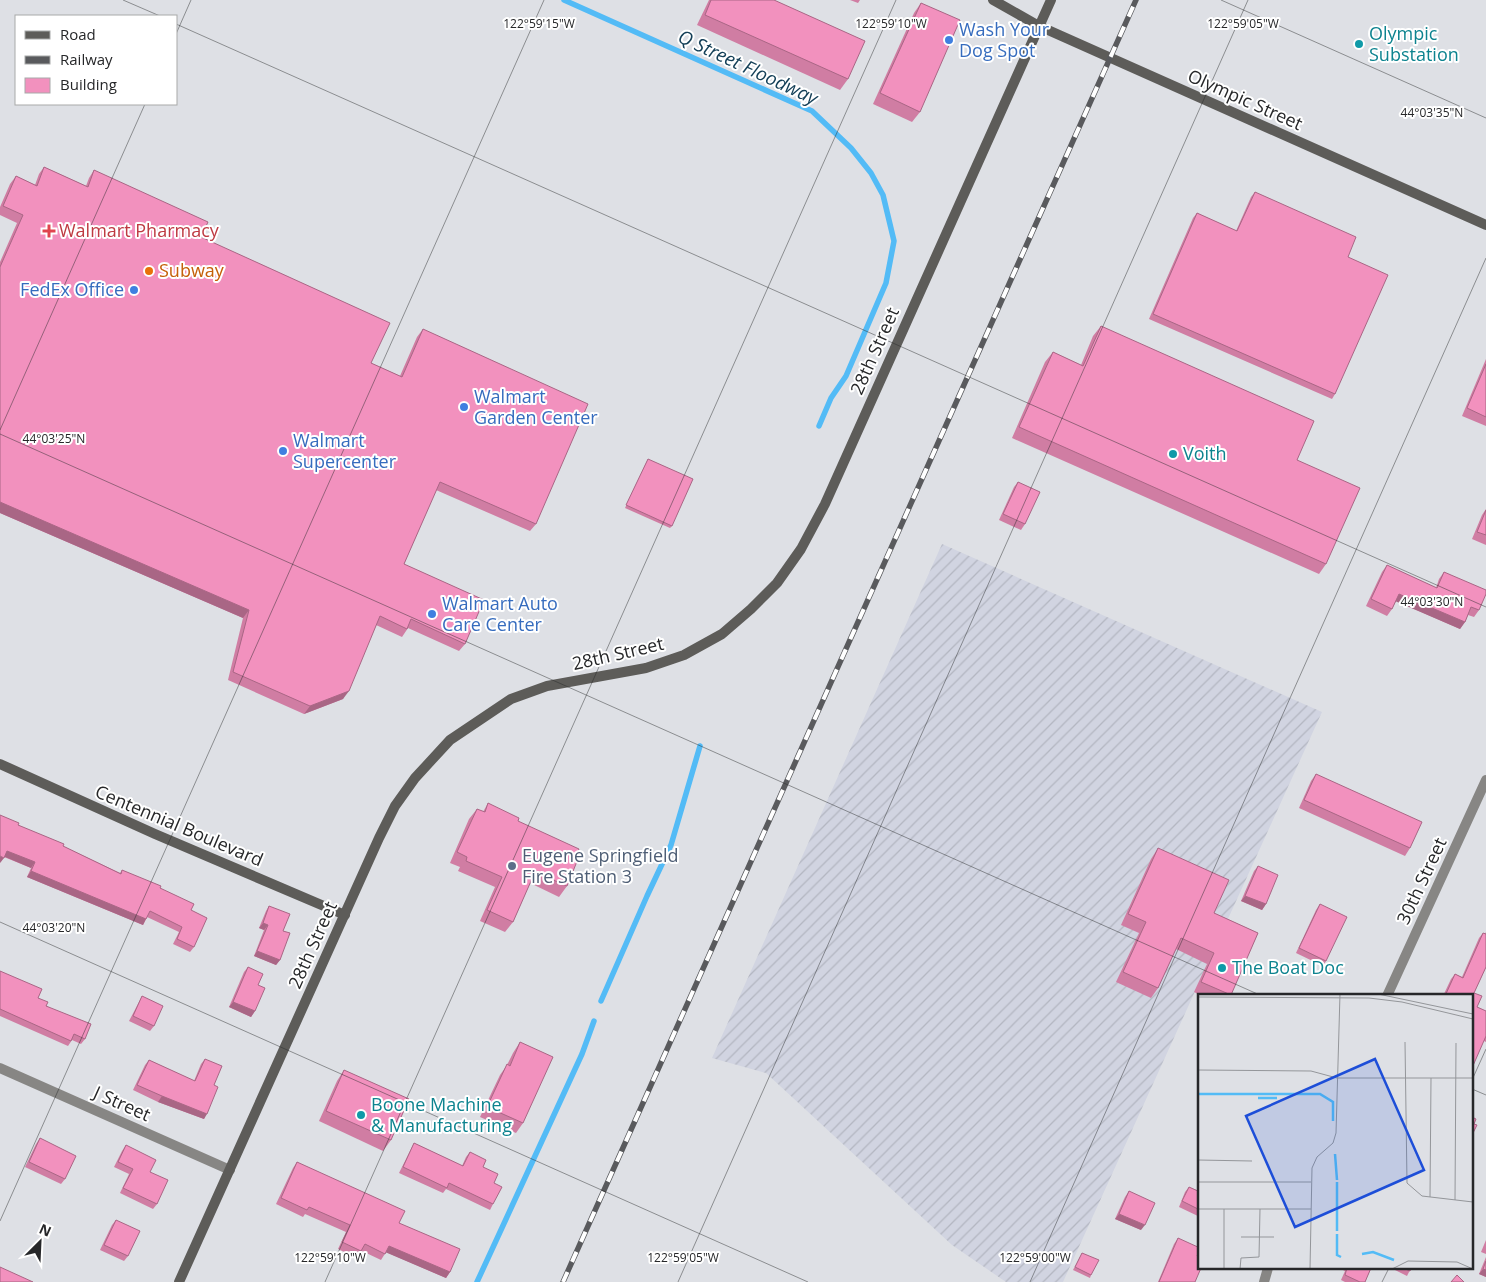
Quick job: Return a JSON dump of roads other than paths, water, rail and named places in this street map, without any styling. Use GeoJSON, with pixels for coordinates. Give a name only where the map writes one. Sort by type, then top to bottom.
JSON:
{"type":"FeatureCollection","features":[{"type":"Feature","properties":{"kind":"main road","name":"Olympic Street"},"geometry":{"type":"LineString","coordinates":[[994,0],[1039,26],[1486,225]]}},
{"type":"Feature","properties":{"kind":"main road","name":"28th Street"},"geometry":{"type":"LineString","coordinates":[[179,1282],[379,838],[396,806],[415,778],[450,740],[511,699],[546,686],[646,668],[684,654],[722,634],[777,583],[801,549],[825,504],[1051,0]]}},
{"type":"Feature","properties":{"kind":"main road","name":"Centennial Boulevard"},"geometry":{"type":"LineString","coordinates":[[0,764],[155,834],[345,915]]}},
{"type":"Feature","properties":{"kind":"street","name":"30th Street"},"geometry":{"type":"LineString","coordinates":[[1388,994],[1486,780]]}},
{"type":"Feature","properties":{"kind":"street","name":"J Street"},"geometry":{"type":"LineString","coordinates":[[0,1068],[230,1170]]}},
{"type":"Feature","properties":{"kind":"waterway","name":"Q Street Floodway"},"geometry":{"type":"LineString","coordinates":[[564,0],[812,111],[851,148],[871,173],[883,195],[894,241],[886,283],[846,376],[831,398],[819,426]]}},
{"type":"Feature","properties":{"kind":"waterway","name":"Q Street Floodway"},"geometry":{"type":"LineString","coordinates":[[601,1001],[671,845],[700,746]]}},
{"type":"Feature","properties":{"kind":"waterway","name":"Q Street Floodway"},"geometry":{"type":"LineString","coordinates":[[477,1282],[582,1054],[594,1021]]}},
{"type":"Feature","properties":{"kind":"railway"},"geometry":{"type":"LineString","coordinates":[[563,1282],[1136,0]]}},
{"type":"Feature","properties":{"kind":"place","name":"Wash Your Dog Spot"},"geometry":{"type":"Point","coordinates":[949,40]}},
{"type":"Feature","properties":{"kind":"place","name":"Olympic Substation"},"geometry":{"type":"Point","coordinates":[1359,44]}},
{"type":"Feature","properties":{"kind":"place","name":"Walmart Pharmacy"},"geometry":{"type":"Point","coordinates":[49,231]}},
{"type":"Feature","properties":{"kind":"place","name":"Subway"},"geometry":{"type":"Point","coordinates":[149,271]}},
{"type":"Feature","properties":{"kind":"place","name":"FedEx Office"},"geometry":{"type":"Point","coordinates":[134,290]}},
{"type":"Feature","properties":{"kind":"place","name":"Walmart Garden Center"},"geometry":{"type":"Point","coordinates":[464,407]}},
{"type":"Feature","properties":{"kind":"place","name":"Walmart Supercenter"},"geometry":{"type":"Point","coordinates":[283,451]}},
{"type":"Feature","properties":{"kind":"place","name":"Voith"},"geometry":{"type":"Point","coordinates":[1173,454]}},
{"type":"Feature","properties":{"kind":"place","name":"Walmart Auto Care Center"},"geometry":{"type":"Point","coordinates":[432,614]}},
{"type":"Feature","properties":{"kind":"place","name":"Eugene Springfield Fire Station 3"},"geometry":{"type":"Point","coordinates":[512,866]}},
{"type":"Feature","properties":{"kind":"place","name":"The Boat Doc"},"geometry":{"type":"Point","coordinates":[1222,968]}},
{"type":"Feature","properties":{"kind":"place","name":"Boone Machine & Manufacturing"},"geometry":{"type":"Point","coordinates":[361,1115]}}]}
